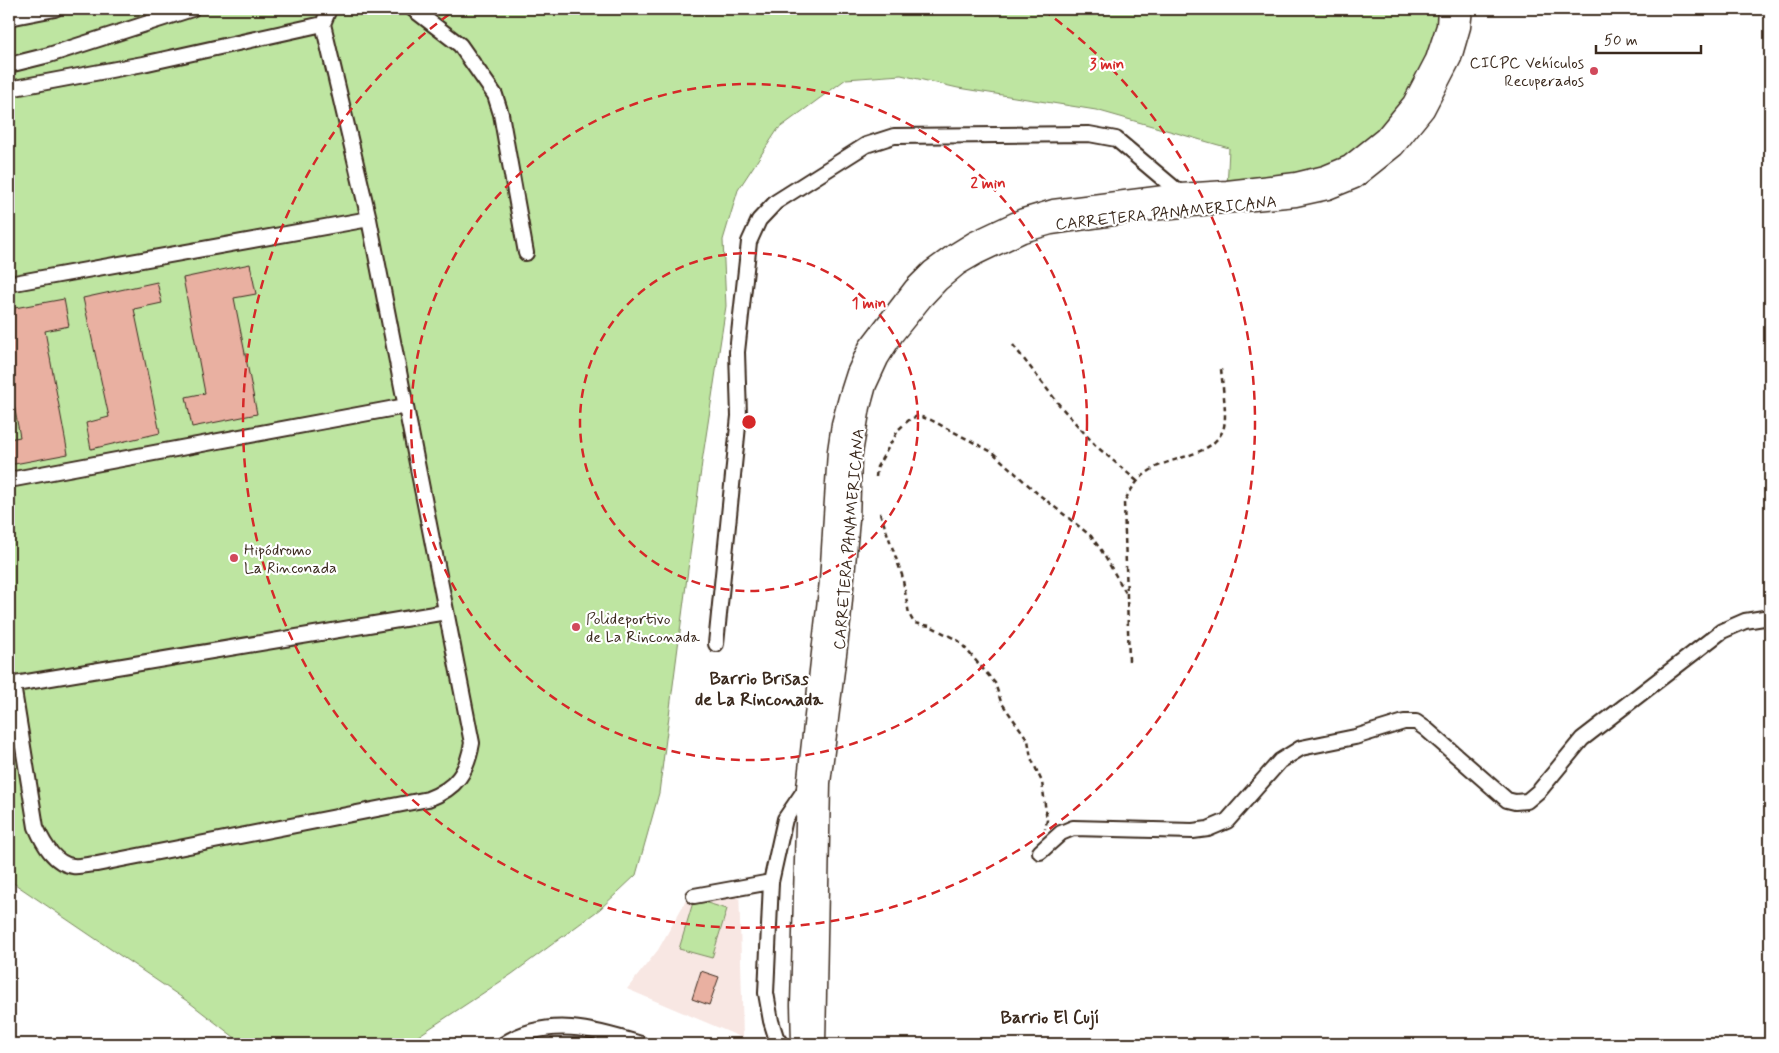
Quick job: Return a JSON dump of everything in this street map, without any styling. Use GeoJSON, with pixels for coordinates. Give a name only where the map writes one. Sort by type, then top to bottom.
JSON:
{"type":"FeatureCollection","features":[{"type":"Feature","properties":{"kind":"main road","name":"CARRETERA PANAMERICANA"},"geometry":{"type":"LineString","coordinates":[[801,1044],[800,1005],[806,788],[829,581],[836,451],[841,424],[856,373],[868,347],[914,287],[931,270],[953,254],[996,230],[1023,218],[1052,209],[1180,192],[1227,190],[1296,182],[1325,175],[1349,165],[1384,137],[1406,113],[1434,59],[1446,26],[1447,9]]}},
{"type":"Feature","properties":{"kind":"main road","name":"CARRETERA PANAMERICANA"},"geometry":{"type":"LineString","coordinates":[[816,1044],[821,783],[841,622],[850,519],[852,459],[861,407],[867,385],[879,359],[894,335],[923,299],[958,266],[998,244],[1023,233],[1051,224],[1141,212],[1296,197],[1328,190],[1356,178],[1395,147],[1425,110],[1452,58],[1461,27],[1463,9]]}},
{"type":"Feature","properties":{"kind":"street"},"geometry":{"type":"LineString","coordinates":[[9,18],[55,9]]}},
{"type":"Feature","properties":{"kind":"street"},"geometry":{"type":"LineString","coordinates":[[9,65],[49,55],[192,9]]}},
{"type":"Feature","properties":{"kind":"street"},"geometry":{"type":"LineString","coordinates":[[328,9],[323,24],[369,219],[406,406],[472,743],[469,762],[459,778],[442,794],[97,864],[72,866],[57,859],[45,846],[36,827],[11,685],[446,612]]}},
{"type":"Feature","properties":{"kind":"street"},"geometry":{"type":"LineString","coordinates":[[413,9],[460,45],[495,95],[501,114],[526,253]]}},
{"type":"Feature","properties":{"kind":"street"},"geometry":{"type":"LineString","coordinates":[[9,89],[143,64],[323,24]]}},
{"type":"Feature","properties":{"kind":"street"},"geometry":{"type":"LineString","coordinates":[[716,644],[739,416],[737,352],[749,242],[759,220],[776,202],[866,145],[894,136],[1089,134],[1116,139],[1180,192]]}},
{"type":"Feature","properties":{"kind":"street"},"geometry":{"type":"LineString","coordinates":[[9,284],[369,219]]}},
{"type":"Feature","properties":{"kind":"street"},"geometry":{"type":"LineString","coordinates":[[9,480],[406,406]]}},
{"type":"Feature","properties":{"kind":"street"},"geometry":{"type":"LineString","coordinates":[[1040,852],[1061,833],[1073,828],[1193,831],[1219,825],[1227,821],[1280,761],[1301,748],[1355,737],[1404,722],[1416,722],[1426,729],[1507,800],[1515,802],[1527,801],[1540,790],[1582,739],[1722,631],[1745,621],[1770,617]]}},
{"type":"Feature","properties":{"kind":"street"},"geometry":{"type":"LineString","coordinates":[[781,1044],[776,1036],[771,1020],[766,993],[770,882],[785,819],[806,788]]}},
{"type":"Feature","properties":{"kind":"street"},"geometry":{"type":"LineString","coordinates":[[694,896],[770,882]]}},
{"type":"Feature","properties":{"kind":"street"},"geometry":{"type":"LineString","coordinates":[[504,1044],[519,1035],[542,1029],[565,1027],[590,1030],[641,1044]]}},
{"type":"Feature","properties":{"kind":"path"},"geometry":{"type":"LineString","coordinates":[[1013,345],[1061,407],[1090,439],[1138,481]]}},
{"type":"Feature","properties":{"kind":"path"},"geometry":{"type":"LineString","coordinates":[[1129,661],[1124,502],[1132,486],[1151,469],[1198,452],[1213,442],[1223,430],[1224,414],[1221,369]]}},
{"type":"Feature","properties":{"kind":"path"},"geometry":{"type":"LineString","coordinates":[[876,477],[877,467],[904,424],[918,416],[931,420],[992,452],[1037,493],[1091,536],[1126,593]]}},
{"type":"Feature","properties":{"kind":"path"},"geometry":{"type":"LineString","coordinates":[[880,513],[902,575],[909,614],[914,623],[930,626],[959,642],[995,683],[1001,702],[1028,740],[1031,758],[1042,782],[1047,820],[1040,852]]}},
{"type":"Feature","properties":{"kind":"shaded area"},"geometry":{"type":"Polygon","coordinates":[[[739,883],[743,1038],[627,989],[658,950],[693,888],[739,883]]]}},
{"type":"Feature","properties":{"kind":"green space"},"geometry":{"type":"Polygon","coordinates":[[[9,9],[1447,9],[1428,75],[1349,165],[1227,190],[1229,148],[1096,110],[958,88],[901,75],[846,79],[778,129],[738,190],[723,240],[726,306],[702,462],[659,793],[636,875],[600,909],[512,974],[406,1044],[243,1044],[190,1003],[9,880],[9,9]]]}},
{"type":"Feature","properties":{"kind":"green space"},"geometry":{"type":"Polygon","coordinates":[[[694,899],[727,909],[712,958],[679,949],[694,899]]]}},
{"type":"Feature","properties":{"kind":"building"},"geometry":{"type":"Polygon","coordinates":[[[250,264],[256,294],[234,298],[257,414],[192,427],[186,397],[205,393],[183,278],[250,264]]]}},
{"type":"Feature","properties":{"kind":"building"},"geometry":{"type":"Polygon","coordinates":[[[157,282],[162,303],[134,309],[160,433],[91,449],[86,423],[109,417],[83,298],[157,282]]]}},
{"type":"Feature","properties":{"kind":"building"},"geometry":{"type":"Polygon","coordinates":[[[64,299],[69,326],[45,331],[68,454],[9,465],[9,439],[20,437],[9,378],[9,309],[64,299]]]}},
{"type":"Feature","properties":{"kind":"building"},"geometry":{"type":"Polygon","coordinates":[[[701,971],[719,977],[709,1005],[692,999],[701,971]]]}},
{"type":"Feature","properties":{"kind":"place","name":"CICPC Vehículos Recuperados"},"geometry":{"type":"Point","coordinates":[1594,71]}},
{"type":"Feature","properties":{"kind":"place","name":"Hipódromo La Rinconada"},"geometry":{"type":"Point","coordinates":[234,558]}},
{"type":"Feature","properties":{"kind":"place","name":"Polideportivo de La Rinconada"},"geometry":{"type":"Point","coordinates":[576,627]}},
{"type":"Feature","properties":{"kind":"district","name":"Barrio Brisas de La Rinconada"},"geometry":{"type":"Point","coordinates":[759,688]}},
{"type":"Feature","properties":{"kind":"district","name":"Barrio El Cují"},"geometry":{"type":"Point","coordinates":[1050,1017]}}]}
